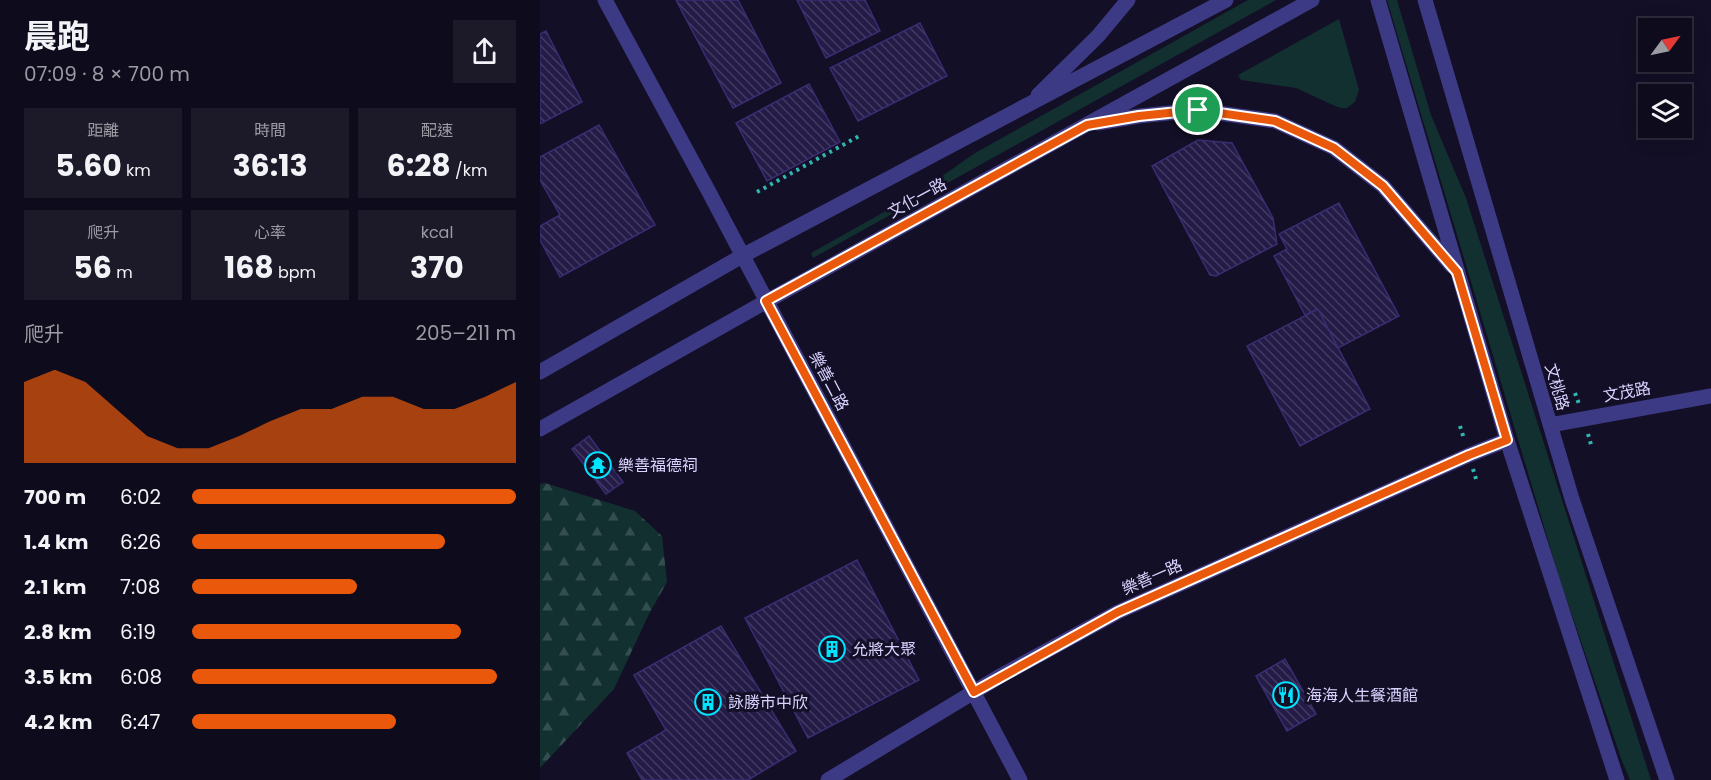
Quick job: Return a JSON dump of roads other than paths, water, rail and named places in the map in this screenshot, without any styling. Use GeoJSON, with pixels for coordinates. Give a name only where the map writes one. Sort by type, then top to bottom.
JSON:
{"type":"FeatureCollection","features":[{"type":"Feature","properties":{"kind":"street","name":"樂善二路"},"geometry":{"type":"LineString","coordinates":[[605,0],[1020,780]]}},
{"type":"Feature","properties":{"kind":"street"},"geometry":{"type":"LineString","coordinates":[[1026,107],[1098,36],[1128,0]]}},
{"type":"Feature","properties":{"kind":"street","name":"文化一路"},"geometry":{"type":"LineString","coordinates":[[540,372],[742,256],[1226,0]]}},
{"type":"Feature","properties":{"kind":"street","name":"文化一路"},"geometry":{"type":"LineString","coordinates":[[540,429],[766,301],[1312,0]]}},
{"type":"Feature","properties":{"kind":"street"},"geometry":{"type":"LineString","coordinates":[[1378,0],[1507,440],[1617,780]]}},
{"type":"Feature","properties":{"kind":"street","name":"文桃路"},"geometry":{"type":"LineString","coordinates":[[1425,0],[1572,499],[1667,780]]}},
{"type":"Feature","properties":{"kind":"street"},"geometry":{"type":"LineString","coordinates":[[1087,125],[1139,116],[1198,110],[1275,121],[1334,148],[1383,186],[1457,272]]}},
{"type":"Feature","properties":{"kind":"street","name":"文茂路"},"geometry":{"type":"LineString","coordinates":[[1550,425],[1711,396]]}},
{"type":"Feature","properties":{"kind":"street","name":"樂善一路"},"geometry":{"type":"LineString","coordinates":[[828,780],[974,692],[1118,612],[1507,440]]}},
{"type":"Feature","properties":{"kind":"place","name":"樂善福德祠"},"geometry":{"type":"Point","coordinates":[598,465]}},
{"type":"Feature","properties":{"kind":"place","name":"允將大聚"},"geometry":{"type":"Point","coordinates":[832,649]}},
{"type":"Feature","properties":{"kind":"place","name":"海海人生餐酒館"},"geometry":{"type":"Point","coordinates":[1286,695]}},
{"type":"Feature","properties":{"kind":"place","name":"詠勝市中欣"},"geometry":{"type":"Point","coordinates":[708,702]}}]}
